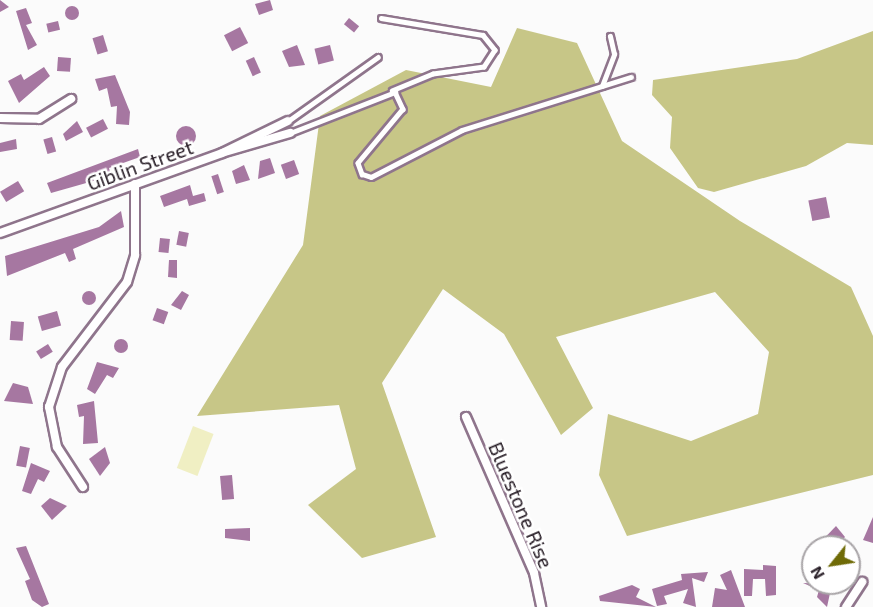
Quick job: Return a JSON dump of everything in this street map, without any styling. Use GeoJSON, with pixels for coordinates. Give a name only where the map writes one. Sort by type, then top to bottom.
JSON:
{"type":"FeatureCollection","features":[{"type":"Feature","properties":{"kind":"street"},"geometry":{"type":"LineString","coordinates":[[0,118],[39,119],[71,99]]}},
{"type":"Feature","properties":{"kind":"street","name":"Giblin Street"},"geometry":{"type":"LineString","coordinates":[[0,233],[222,153],[288,121]]}},
{"type":"Feature","properties":{"kind":"street"},"geometry":{"type":"LineString","coordinates":[[222,153],[290,134]]}},
{"type":"Feature","properties":{"kind":"street"},"geometry":{"type":"LineString","coordinates":[[83,487],[52,433],[51,394],[71,353],[127,282],[135,255],[135,184]]}},
{"type":"Feature","properties":{"kind":"street","name":"Bluestone Rise"},"geometry":{"type":"LineString","coordinates":[[466,417],[534,573],[541,607]]}},
{"type":"Feature","properties":{"kind":"street"},"geometry":{"type":"LineString","coordinates":[[846,607],[862,582]]}},
{"type":"Feature","properties":{"kind":"lane"},"geometry":{"type":"LineString","coordinates":[[290,134],[424,76],[484,67],[495,50],[483,35],[381,18]]}},
{"type":"Feature","properties":{"kind":"lane"},"geometry":{"type":"LineString","coordinates":[[602,86],[614,54],[610,36]]}},
{"type":"Feature","properties":{"kind":"lane"},"geometry":{"type":"LineString","coordinates":[[288,121],[378,57]]}},
{"type":"Feature","properties":{"kind":"lane"},"geometry":{"type":"LineString","coordinates":[[392,91],[402,99],[403,109],[360,158],[366,177],[462,130],[631,77]]}},
{"type":"Feature","properties":{"kind":"green space"},"geometry":{"type":"Polygon","coordinates":[[[193,426],[214,434],[197,476],[177,468],[193,426]]]}},
{"type":"Feature","properties":{"kind":"shaded area"},"geometry":{"type":"Polygon","coordinates":[[[517,28],[577,43],[622,141],[740,221],[851,287],[873,336],[873,475],[627,536],[599,475],[608,414],[691,441],[758,414],[769,352],[715,292],[556,337],[593,408],[561,435],[504,334],[443,289],[382,383],[436,537],[362,558],[308,505],[356,469],[339,405],[197,416],[303,245],[320,116],[406,70],[491,87],[517,28]]]}},
{"type":"Feature","properties":{"kind":"shaded area"},"geometry":{"type":"Polygon","coordinates":[[[873,31],[873,145],[847,143],[806,166],[714,192],[698,188],[670,148],[672,117],[652,95],[653,80],[797,59],[873,31]]]}},
{"type":"Feature","properties":{"kind":"building"},"geometry":{"type":"Polygon","coordinates":[[[0,0],[9,7],[0,12],[0,0]]]}},
{"type":"Feature","properties":{"kind":"building"},"geometry":{"type":"Polygon","coordinates":[[[270,0],[273,10],[259,15],[255,4],[270,0]]]}},
{"type":"Feature","properties":{"kind":"building"},"geometry":{"type":"Polygon","coordinates":[[[69,6],[75,6],[79,13],[75,20],[69,20],[65,16],[65,10],[69,6]]]}},
{"type":"Feature","properties":{"kind":"building"},"geometry":{"type":"Polygon","coordinates":[[[26,8],[32,23],[26,25],[37,45],[28,50],[16,11],[26,8]]]}},
{"type":"Feature","properties":{"kind":"building"},"geometry":{"type":"Polygon","coordinates":[[[349,18],[359,26],[354,32],[344,24],[349,18]]]}},
{"type":"Feature","properties":{"kind":"building"},"geometry":{"type":"Polygon","coordinates":[[[58,21],[60,30],[48,32],[46,24],[58,21]]]}},
{"type":"Feature","properties":{"kind":"building"},"geometry":{"type":"Polygon","coordinates":[[[240,27],[248,43],[232,51],[224,35],[240,27]]]}},
{"type":"Feature","properties":{"kind":"building"},"geometry":{"type":"Polygon","coordinates":[[[103,35],[108,51],[97,54],[92,38],[103,35]]]}},
{"type":"Feature","properties":{"kind":"building"},"geometry":{"type":"Polygon","coordinates":[[[297,45],[305,65],[289,67],[282,51],[297,45]]]}},
{"type":"Feature","properties":{"kind":"building"},"geometry":{"type":"Polygon","coordinates":[[[330,45],[334,61],[318,64],[314,49],[330,45]]]}},
{"type":"Feature","properties":{"kind":"building"},"geometry":{"type":"Polygon","coordinates":[[[58,57],[71,58],[70,72],[57,71],[58,57]]]}},
{"type":"Feature","properties":{"kind":"building"},"geometry":{"type":"Polygon","coordinates":[[[254,57],[261,73],[253,76],[246,61],[254,57]]]}},
{"type":"Feature","properties":{"kind":"building"},"geometry":{"type":"Polygon","coordinates":[[[44,67],[50,76],[19,103],[8,81],[21,74],[24,80],[44,67]]]}},
{"type":"Feature","properties":{"kind":"building"},"geometry":{"type":"Polygon","coordinates":[[[115,75],[130,112],[129,125],[116,124],[117,106],[111,107],[107,88],[99,91],[95,79],[115,75]]]}},
{"type":"Feature","properties":{"kind":"building"},"geometry":{"type":"Polygon","coordinates":[[[103,119],[108,129],[91,137],[86,128],[103,119]]]}},
{"type":"Feature","properties":{"kind":"building"},"geometry":{"type":"Polygon","coordinates":[[[77,121],[83,132],[66,141],[63,134],[77,121]]]}},
{"type":"Feature","properties":{"kind":"building"},"geometry":{"type":"Polygon","coordinates":[[[186,126],[193,129],[196,136],[193,143],[186,146],[179,143],[176,136],[179,129],[186,126]]]}},
{"type":"Feature","properties":{"kind":"building"},"geometry":{"type":"Polygon","coordinates":[[[52,137],[56,151],[47,154],[43,139],[52,137]]]}},
{"type":"Feature","properties":{"kind":"building"},"geometry":{"type":"Polygon","coordinates":[[[16,139],[17,149],[0,152],[0,143],[16,139]]]}},
{"type":"Feature","properties":{"kind":"building"},"geometry":{"type":"Polygon","coordinates":[[[138,149],[140,157],[109,168],[111,176],[51,193],[47,183],[138,149]]]}},
{"type":"Feature","properties":{"kind":"building"},"geometry":{"type":"Polygon","coordinates":[[[270,158],[275,173],[258,179],[260,161],[270,158]]]}},
{"type":"Feature","properties":{"kind":"building"},"geometry":{"type":"Polygon","coordinates":[[[294,160],[299,174],[286,179],[281,165],[294,160]]]}},
{"type":"Feature","properties":{"kind":"building"},"geometry":{"type":"Polygon","coordinates":[[[244,165],[250,180],[236,184],[232,171],[244,165]]]}},
{"type":"Feature","properties":{"kind":"building"},"geometry":{"type":"Polygon","coordinates":[[[218,174],[224,192],[217,194],[211,176],[218,174]]]}},
{"type":"Feature","properties":{"kind":"building"},"geometry":{"type":"Polygon","coordinates":[[[18,181],[24,191],[6,202],[0,192],[18,181]]]}},
{"type":"Feature","properties":{"kind":"building"},"geometry":{"type":"Polygon","coordinates":[[[190,185],[193,196],[204,193],[206,201],[189,206],[187,199],[164,207],[160,196],[190,185]]]}},
{"type":"Feature","properties":{"kind":"building"},"geometry":{"type":"Polygon","coordinates":[[[826,197],[830,218],[812,221],[808,200],[826,197]]]}},
{"type":"Feature","properties":{"kind":"building"},"geometry":{"type":"Polygon","coordinates":[[[121,211],[124,227],[73,249],[76,259],[69,262],[65,253],[7,276],[5,256],[99,227],[121,211]]]}},
{"type":"Feature","properties":{"kind":"building"},"geometry":{"type":"Polygon","coordinates":[[[179,231],[189,233],[186,247],[176,245],[179,231]]]}},
{"type":"Feature","properties":{"kind":"building"},"geometry":{"type":"Polygon","coordinates":[[[160,238],[170,239],[168,253],[159,252],[160,238]]]}},
{"type":"Feature","properties":{"kind":"building"},"geometry":{"type":"Polygon","coordinates":[[[169,260],[177,260],[177,278],[168,277],[169,260]]]}},
{"type":"Feature","properties":{"kind":"building"},"geometry":{"type":"Polygon","coordinates":[[[86,291],[92,291],[96,298],[92,305],[86,305],[82,301],[82,295],[86,291]]]}},
{"type":"Feature","properties":{"kind":"building"},"geometry":{"type":"Polygon","coordinates":[[[182,291],[189,295],[181,310],[171,305],[182,291]]]}},
{"type":"Feature","properties":{"kind":"building"},"geometry":{"type":"Polygon","coordinates":[[[157,308],[168,312],[164,324],[153,320],[157,308]]]}},
{"type":"Feature","properties":{"kind":"building"},"geometry":{"type":"Polygon","coordinates":[[[57,311],[61,325],[42,331],[38,317],[57,311]]]}},
{"type":"Feature","properties":{"kind":"building"},"geometry":{"type":"Polygon","coordinates":[[[11,321],[24,322],[23,341],[10,340],[11,321]]]}},
{"type":"Feature","properties":{"kind":"building"},"geometry":{"type":"Polygon","coordinates":[[[118,339],[124,339],[128,346],[124,353],[118,353],[114,349],[114,343],[118,339]]]}},
{"type":"Feature","properties":{"kind":"building"},"geometry":{"type":"Polygon","coordinates":[[[48,344],[53,352],[41,359],[36,351],[48,344]]]}},
{"type":"Feature","properties":{"kind":"building"},"geometry":{"type":"Polygon","coordinates":[[[97,362],[119,368],[113,378],[107,375],[95,394],[87,389],[97,362]]]}},
{"type":"Feature","properties":{"kind":"building"},"geometry":{"type":"Polygon","coordinates":[[[13,383],[28,387],[33,404],[4,401],[13,383]]]}},
{"type":"Feature","properties":{"kind":"building"},"geometry":{"type":"Polygon","coordinates":[[[94,401],[98,443],[83,444],[84,416],[79,417],[77,405],[94,401]]]}},
{"type":"Feature","properties":{"kind":"building"},"geometry":{"type":"Polygon","coordinates":[[[20,446],[30,448],[26,468],[16,466],[20,446]]]}},
{"type":"Feature","properties":{"kind":"building"},"geometry":{"type":"Polygon","coordinates":[[[105,447],[110,463],[100,476],[89,459],[105,447]]]}},
{"type":"Feature","properties":{"kind":"building"},"geometry":{"type":"Polygon","coordinates":[[[31,463],[50,471],[44,482],[38,479],[31,494],[22,491],[31,463]]]}},
{"type":"Feature","properties":{"kind":"building"},"geometry":{"type":"Polygon","coordinates":[[[232,475],[234,499],[222,500],[220,476],[232,475]]]}},
{"type":"Feature","properties":{"kind":"building"},"geometry":{"type":"Polygon","coordinates":[[[50,498],[67,506],[52,520],[41,506],[50,498]]]}},
{"type":"Feature","properties":{"kind":"building"},"geometry":{"type":"Polygon","coordinates":[[[873,517],[873,543],[863,540],[873,517]]]}},
{"type":"Feature","properties":{"kind":"building"},"geometry":{"type":"Polygon","coordinates":[[[836,526],[843,535],[827,535],[836,526]]]}},
{"type":"Feature","properties":{"kind":"building"},"geometry":{"type":"Polygon","coordinates":[[[250,528],[250,541],[225,538],[225,529],[250,528]]]}},
{"type":"Feature","properties":{"kind":"building"},"geometry":{"type":"Polygon","coordinates":[[[26,546],[49,604],[42,607],[32,600],[25,581],[30,579],[16,548],[26,546]]]}},
{"type":"Feature","properties":{"kind":"building"},"geometry":{"type":"Polygon","coordinates":[[[763,565],[776,566],[776,595],[766,596],[765,579],[753,579],[752,596],[744,596],[744,569],[763,570],[763,565]]]}},
{"type":"Feature","properties":{"kind":"building"},"geometry":{"type":"Polygon","coordinates":[[[731,570],[745,607],[712,607],[715,588],[727,590],[720,575],[731,570]]]}},
{"type":"Feature","properties":{"kind":"building"},"geometry":{"type":"Polygon","coordinates":[[[708,572],[704,582],[692,578],[696,607],[683,603],[688,589],[664,596],[667,604],[657,606],[652,589],[682,580],[681,574],[708,572]]]}},
{"type":"Feature","properties":{"kind":"building"},"geometry":{"type":"Polygon","coordinates":[[[632,585],[640,589],[636,597],[656,607],[600,601],[599,596],[632,585]]]}},
{"type":"Feature","properties":{"kind":"building"},"geometry":{"type":"Polygon","coordinates":[[[818,595],[830,595],[827,607],[818,595]]]}}]}
